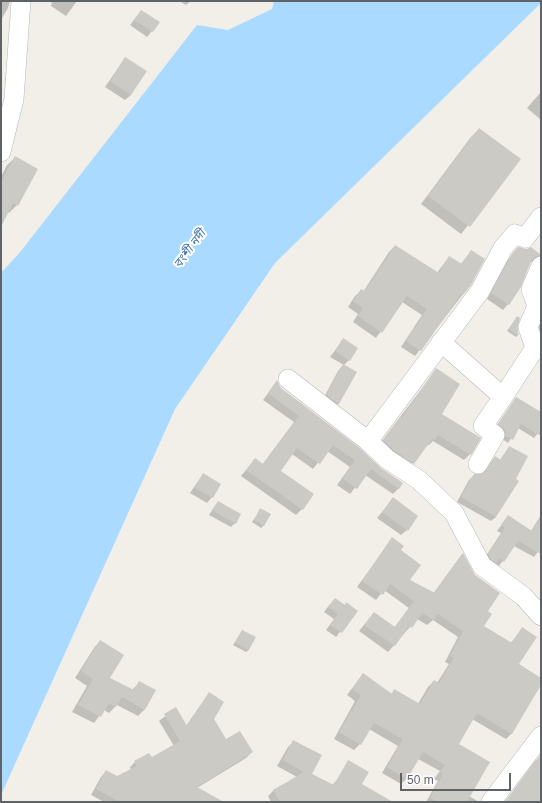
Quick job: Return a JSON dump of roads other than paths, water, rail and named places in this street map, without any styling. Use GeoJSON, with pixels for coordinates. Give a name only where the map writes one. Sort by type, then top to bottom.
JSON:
{"type":"FeatureCollection","features":[{"type":"Feature","properties":{"kind":"street"},"geometry":{"type":"LineString","coordinates":[[1,152],[14,99],[21,1]]}},
{"type":"Feature","properties":{"kind":"street"},"geometry":{"type":"LineString","coordinates":[[368,441],[480,291],[503,248],[515,234],[525,238],[541,217]]}},
{"type":"Feature","properties":{"kind":"street"},"geometry":{"type":"LineString","coordinates":[[478,464],[495,436],[483,426],[535,348],[528,327],[537,306],[531,289],[541,266]]}},
{"type":"Feature","properties":{"kind":"street"},"geometry":{"type":"LineString","coordinates":[[441,342],[503,397]]}},
{"type":"Feature","properties":{"kind":"street"},"geometry":{"type":"LineString","coordinates":[[288,378],[368,441],[387,459],[419,480],[454,513],[482,566],[523,596],[541,616]]}},
{"type":"Feature","properties":{"kind":"street"},"geometry":{"type":"LineString","coordinates":[[491,802],[541,736]]}},
{"type":"Feature","properties":{"kind":"water","name":"বংশী নদী"},"geometry":{"type":"Polygon","coordinates":[[[274,1],[541,1],[541,3],[275,263],[175,409],[1,795],[1,273],[21,251],[197,25],[228,30],[272,9],[274,1]]]}}]}
